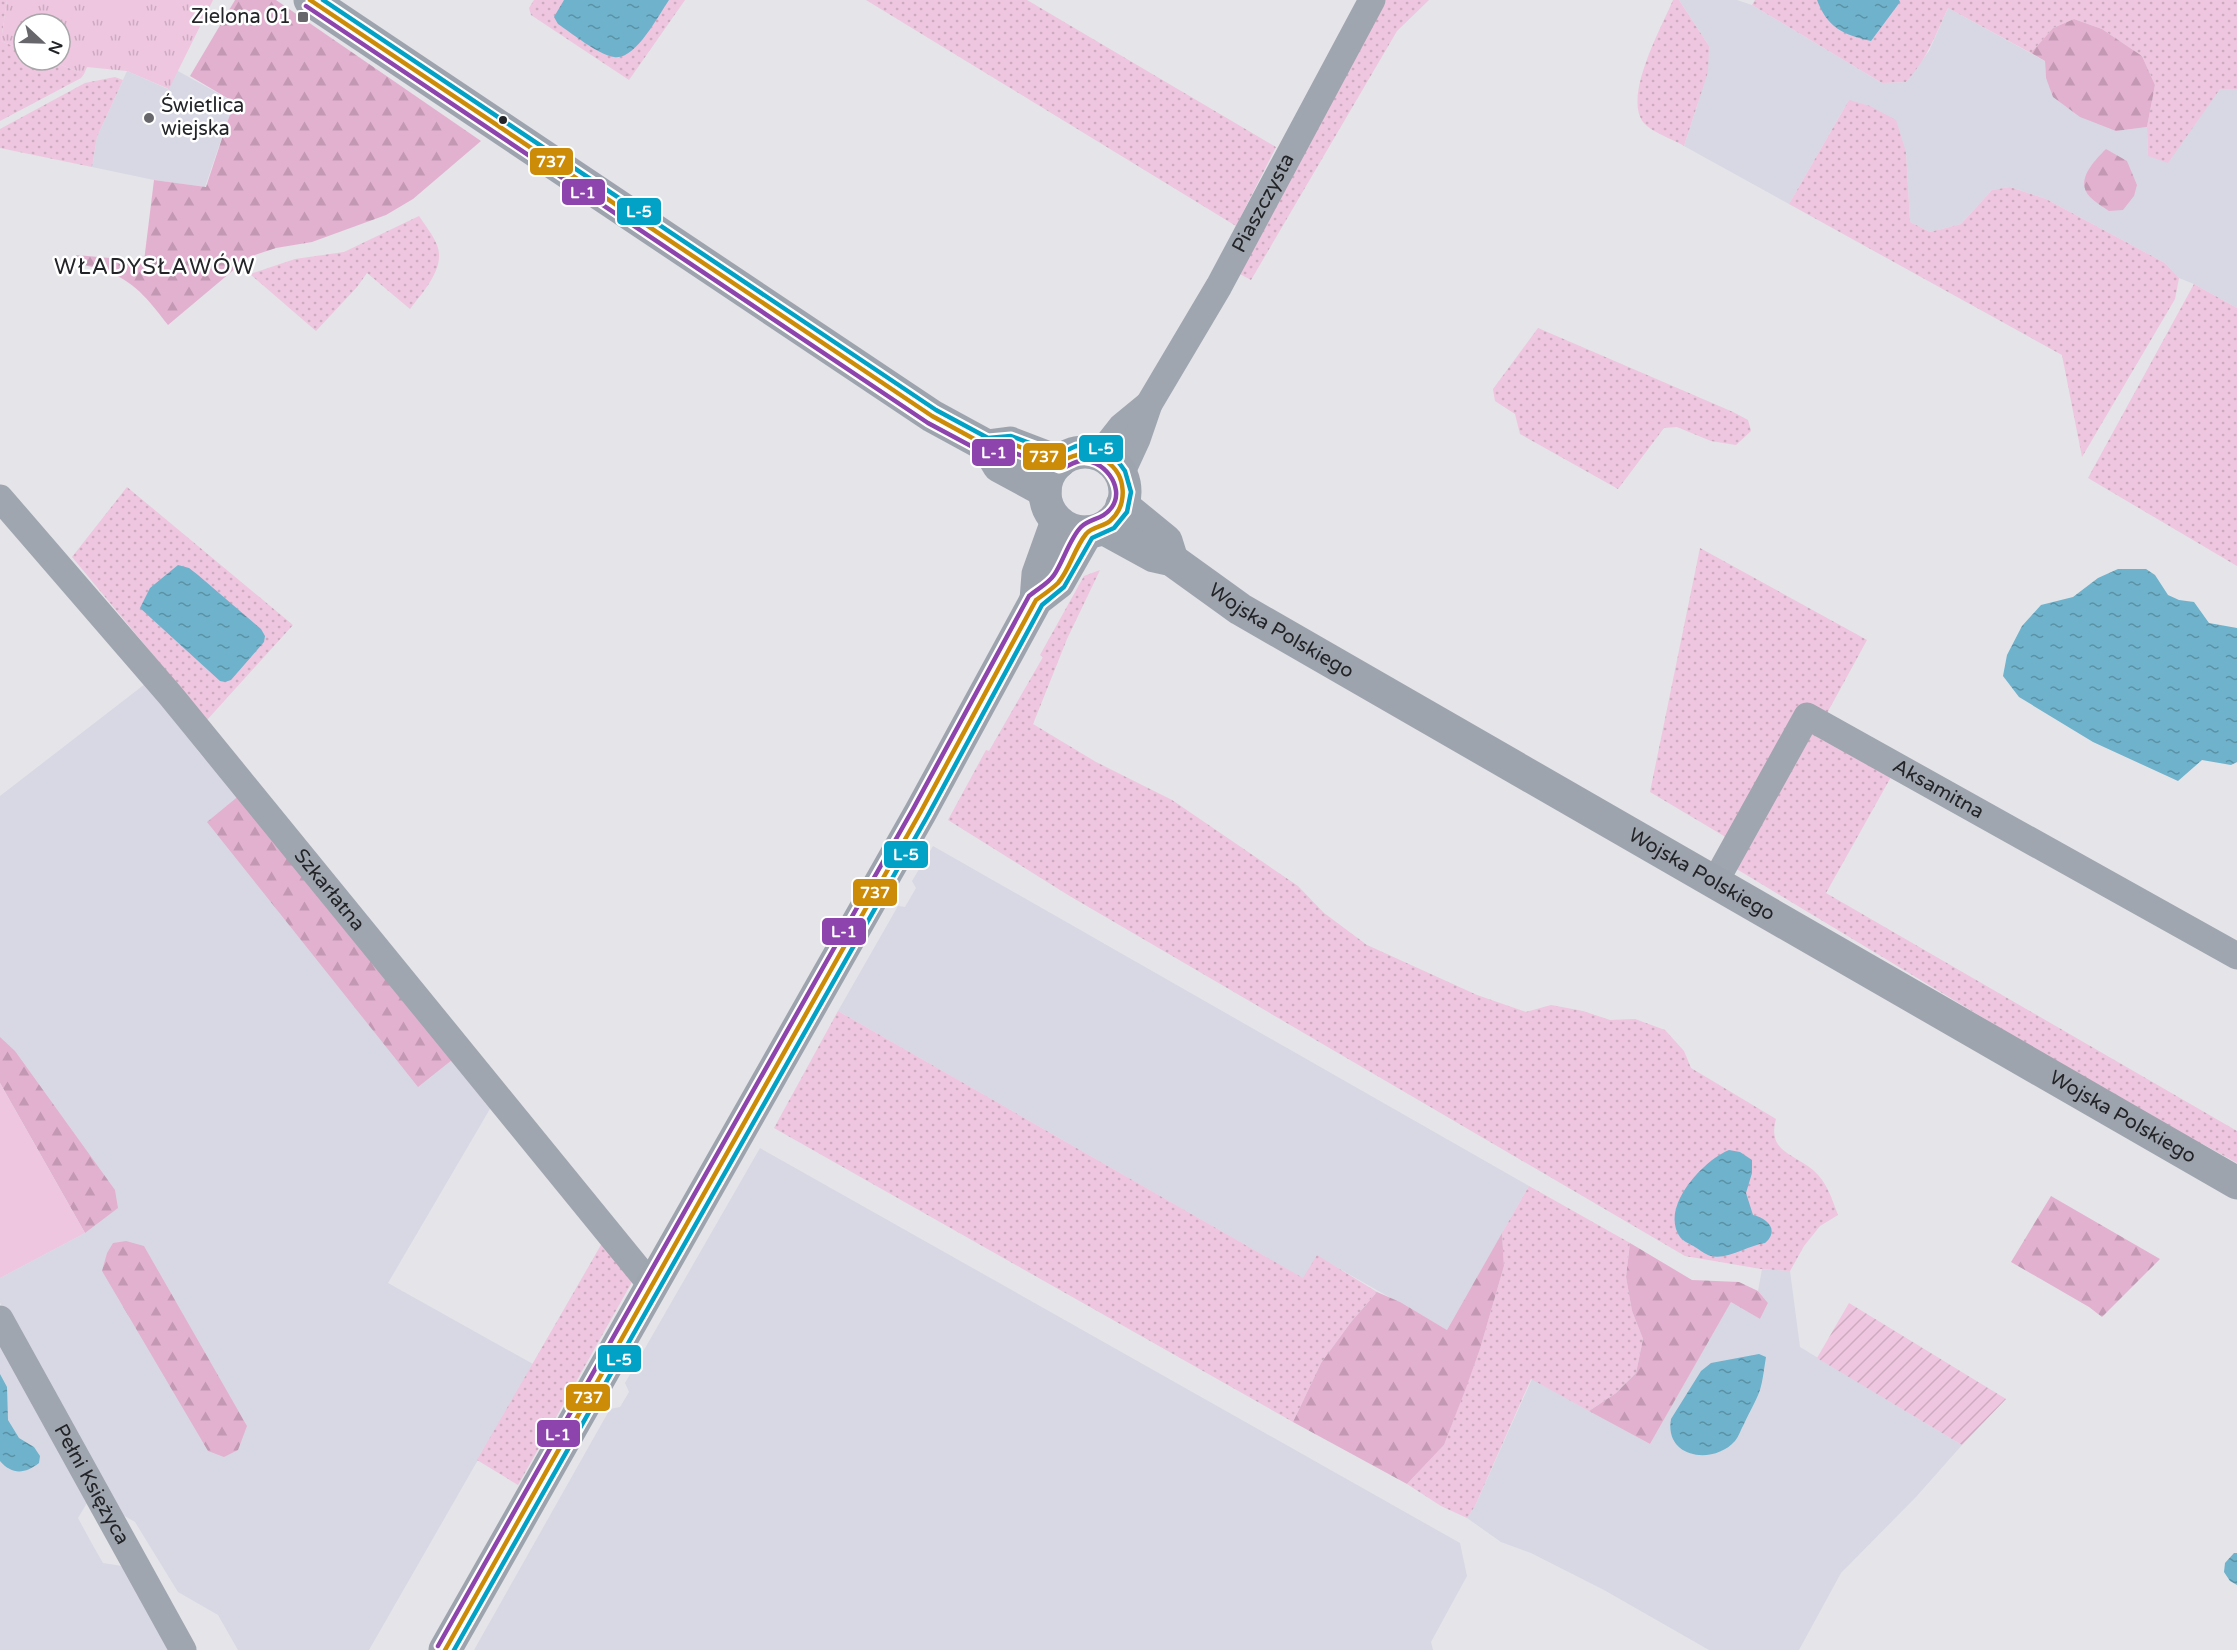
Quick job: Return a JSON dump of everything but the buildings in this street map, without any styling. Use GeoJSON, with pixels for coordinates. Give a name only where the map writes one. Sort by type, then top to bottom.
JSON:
{"type":"FeatureCollection","features":[{"type":"Feature","properties":{"kind":"street"},"geometry":{"type":"LineString","coordinates":[[310,0],[932,416],[987,446],[999,466],[1045,491]]}},
{"type":"Feature","properties":{"kind":"street","name":"Piaszczysta"},"geometry":{"type":"LineString","coordinates":[[1106,499],[1137,439],[1149,404],[1225,276],[1371,0]]}},
{"type":"Feature","properties":{"kind":"street"},"geometry":{"type":"LineString","coordinates":[[987,446],[1010,443],[1059,462]]}},
{"type":"Feature","properties":{"kind":"street"},"geometry":{"type":"LineString","coordinates":[[1087,453],[1106,499],[1076,531],[1065,527],[1057,521],[1047,505],[1045,491],[1048,477],[1059,462],[1075,454],[1087,453]]}},
{"type":"Feature","properties":{"kind":"street","name":"Szkarłatna"},"geometry":{"type":"LineString","coordinates":[[0,498],[171,696],[652,1286]]}},
{"type":"Feature","properties":{"kind":"street"},"geometry":{"type":"LineString","coordinates":[[445,1650],[920,813],[1036,600],[1058,583],[1106,499]]}},
{"type":"Feature","properties":{"kind":"street","name":"Wojska Polskiego"},"geometry":{"type":"LineString","coordinates":[[1106,499],[1154,556],[1172,560],[1240,609],[2237,1183]]}},
{"type":"Feature","properties":{"kind":"street"},"geometry":{"type":"LineString","coordinates":[[1036,600],[1038,574],[1057,521]]}},
{"type":"Feature","properties":{"kind":"street","name":"Aksamitna"},"geometry":{"type":"LineString","coordinates":[[1715,882],[1807,716],[2237,957]]}},
{"type":"Feature","properties":{"kind":"street","name":"Pełni Księżyca"},"geometry":{"type":"LineString","coordinates":[[0,1319],[183,1650]]}},
{"type":"Feature","properties":{"kind":"shaded area"},"geometry":{"type":"Polygon","coordinates":[[[1679,0],[1737,0],[1752,5],[1882,83],[1906,82],[1929,51],[1948,8],[2045,61],[2046,78],[2116,131],[2147,127],[2148,156],[2220,89],[2237,89],[2237,308],[2179,278],[2165,263],[2046,199],[2010,187],[1992,190],[1961,224],[1930,232],[1910,222],[1906,152],[1849,100],[1789,204],[1684,146],[1698,103],[1709,46],[1679,0]]]}},
{"type":"Feature","properties":{"kind":"shaded area"},"geometry":{"type":"Polygon","coordinates":[[[176,70],[234,102],[205,187],[154,180],[92,167],[97,137],[127,71],[168,89],[176,70]]]}},
{"type":"Feature","properties":{"kind":"shaded area"},"geometry":{"type":"Polygon","coordinates":[[[145,684],[202,756],[241,794],[494,1102],[388,1283],[533,1364],[369,1650],[238,1650],[218,1615],[178,1592],[135,1522],[116,1511],[0,1303],[0,1278],[85,1233],[0,1083],[0,796],[145,684]]]}},
{"type":"Feature","properties":{"kind":"shaded area"},"geometry":{"type":"Polygon","coordinates":[[[933,846],[1529,1186],[1447,1330],[1317,1256],[1304,1279],[838,1011],[898,906],[905,907],[916,888],[912,881],[933,846]]]}},
{"type":"Feature","properties":{"kind":"shaded area"},"geometry":{"type":"Polygon","coordinates":[[[760,1148],[1460,1543],[1467,1576],[1431,1642],[1433,1650],[474,1650],[610,1409],[620,1407],[629,1392],[625,1383],[760,1148]]]}},
{"type":"Feature","properties":{"kind":"shaded area"},"geometry":{"type":"Polygon","coordinates":[[[1762,1269],[1790,1271],[1800,1347],[1962,1445],[1916,1497],[1841,1573],[1799,1650],[1709,1650],[1604,1590],[1531,1553],[1501,1542],[1467,1518],[1475,1506],[1532,1379],[1650,1444],[1731,1301],[1760,1319],[1768,1303],[1758,1291],[1762,1269]]]}},
{"type":"Feature","properties":{"kind":"shaded area"},"geometry":{"type":"Polygon","coordinates":[[[0,1345],[87,1503],[78,1518],[91,1542],[103,1563],[122,1566],[170,1650],[0,1650],[0,1345]]]}},
{"type":"Feature","properties":{"kind":"green space"},"geometry":{"type":"Polygon","coordinates":[[[0,0],[7,0],[1,41],[12,45],[12,72],[72,72],[72,69],[84,74],[81,78],[0,121],[0,0]]]}},
{"type":"Feature","properties":{"kind":"green space"},"geometry":{"type":"Polygon","coordinates":[[[7,0],[213,0],[169,89],[127,71],[87,67],[84,74],[72,69],[72,12],[12,12],[12,45],[1,41],[7,0]]]}},
{"type":"Feature","properties":{"kind":"green space"},"geometry":{"type":"Polygon","coordinates":[[[84,0],[136,0],[118,24],[84,0]]]}},
{"type":"Feature","properties":{"kind":"green space"},"geometry":{"type":"Polygon","coordinates":[[[235,0],[276,0],[481,141],[413,199],[386,215],[312,242],[276,248],[249,257],[168,325],[136,288],[111,273],[79,263],[76,255],[144,261],[154,180],[206,187],[234,102],[190,76],[235,0]]]}},
{"type":"Feature","properties":{"kind":"green space"},"geometry":{"type":"Polygon","coordinates":[[[534,0],[685,0],[629,80],[531,15],[529,8],[534,0]]]}},
{"type":"Feature","properties":{"kind":"green space"},"geometry":{"type":"Polygon","coordinates":[[[866,0],[1027,0],[1276,147],[1236,226],[866,0]]]}},
{"type":"Feature","properties":{"kind":"green space"},"geometry":{"type":"Polygon","coordinates":[[[1384,0],[1429,0],[1397,31],[1251,280],[1240,274],[1384,0]]]}},
{"type":"Feature","properties":{"kind":"green space"},"geometry":{"type":"Polygon","coordinates":[[[1673,0],[1679,0],[1709,46],[1708,72],[1684,146],[1647,126],[1638,111],[1638,97],[1646,62],[1673,0]]]}},
{"type":"Feature","properties":{"kind":"green space"},"geometry":{"type":"Polygon","coordinates":[[[1755,0],[2237,0],[2237,89],[2220,89],[2168,163],[2148,156],[2147,127],[2155,85],[2142,56],[2102,29],[2074,19],[2053,28],[2031,53],[1948,8],[1925,56],[1906,82],[1882,83],[1752,5],[1755,0]]]}},
{"type":"Feature","properties":{"kind":"green space"},"geometry":{"type":"Polygon","coordinates":[[[2074,19],[2102,29],[2142,56],[2155,85],[2147,127],[2116,131],[2080,117],[2053,97],[2046,78],[2045,61],[2031,53],[2053,28],[2074,19]]]}},
{"type":"Feature","properties":{"kind":"green space"},"geometry":{"type":"Polygon","coordinates":[[[115,77],[123,80],[97,137],[92,167],[0,148],[0,129],[85,83],[115,77]]]}},
{"type":"Feature","properties":{"kind":"green space"},"geometry":{"type":"Polygon","coordinates":[[[1849,100],[1870,106],[1896,120],[1906,152],[1910,222],[1930,232],[1961,224],[1992,190],[2010,187],[2046,199],[2165,263],[2179,278],[2175,299],[2082,457],[2062,355],[1789,204],[1849,100]]]}},
{"type":"Feature","properties":{"kind":"green space"},"geometry":{"type":"Polygon","coordinates":[[[2106,149],[2127,161],[2137,185],[2134,196],[2123,210],[2109,211],[2092,199],[2084,184],[2088,171],[2106,149]]]}},
{"type":"Feature","properties":{"kind":"green space"},"geometry":{"type":"Polygon","coordinates":[[[419,216],[437,245],[439,254],[432,279],[410,309],[367,273],[316,331],[250,274],[295,259],[344,252],[419,216]]]}},
{"type":"Feature","properties":{"kind":"green space"},"geometry":{"type":"Polygon","coordinates":[[[2194,284],[2237,308],[2237,566],[2088,478],[2194,284]]]}},
{"type":"Feature","properties":{"kind":"green space"},"geometry":{"type":"Polygon","coordinates":[[[1538,328],[1733,412],[1748,420],[1751,431],[1736,445],[1711,441],[1677,427],[1664,428],[1618,489],[1520,434],[1515,414],[1495,401],[1493,389],[1538,328]]]}},
{"type":"Feature","properties":{"kind":"green space"},"geometry":{"type":"Polygon","coordinates":[[[127,487],[293,625],[207,720],[72,557],[127,487]]]}},
{"type":"Feature","properties":{"kind":"green space"},"geometry":{"type":"Polygon","coordinates":[[[1700,548],[1867,640],[1826,715],[1729,839],[1650,792],[1700,548]]]}},
{"type":"Feature","properties":{"kind":"green space"},"geometry":{"type":"Polygon","coordinates":[[[1100,570],[1067,639],[1033,724],[1096,762],[1172,800],[1298,886],[1324,913],[1367,945],[1477,995],[1526,1012],[1551,1005],[1583,1011],[1610,1020],[1635,1019],[1665,1030],[1684,1051],[1691,1068],[1776,1119],[1774,1130],[1778,1145],[1813,1170],[1829,1191],[1838,1215],[1820,1226],[1804,1246],[1790,1271],[1761,1269],[1685,1256],[1068,895],[948,820],[986,750],[989,751],[1043,657],[1040,655],[1084,576],[1100,570]]]}},
{"type":"Feature","properties":{"kind":"green space"},"geometry":{"type":"Polygon","coordinates":[[[1815,733],[1891,777],[1826,893],[2237,1131],[2237,1163],[2201,1143],[2199,1148],[1735,868],[1809,735],[1815,733]]]}},
{"type":"Feature","properties":{"kind":"green space"},"geometry":{"type":"Polygon","coordinates":[[[241,794],[457,1056],[418,1087],[207,822],[241,794]]]}},
{"type":"Feature","properties":{"kind":"green space"},"geometry":{"type":"Polygon","coordinates":[[[838,1011],[1303,1278],[1317,1255],[1377,1292],[1351,1322],[1321,1363],[1293,1422],[774,1128],[838,1011]]]}},
{"type":"Feature","properties":{"kind":"green space"},"geometry":{"type":"Polygon","coordinates":[[[0,1037],[15,1051],[115,1190],[118,1208],[85,1233],[0,1083],[0,1037]]]}},
{"type":"Feature","properties":{"kind":"green space"},"geometry":{"type":"Polygon","coordinates":[[[0,1083],[85,1233],[0,1278],[0,1083]]]}},
{"type":"Feature","properties":{"kind":"green space"},"geometry":{"type":"Polygon","coordinates":[[[1529,1186],[1630,1243],[1626,1277],[1632,1311],[1643,1339],[1636,1373],[1616,1393],[1589,1411],[1531,1379],[1475,1506],[1467,1518],[1441,1506],[1407,1484],[1444,1445],[1480,1349],[1504,1266],[1502,1233],[1529,1186]]]}},
{"type":"Feature","properties":{"kind":"green space"},"geometry":{"type":"Polygon","coordinates":[[[2051,1196],[2160,1259],[2102,1317],[2089,1307],[2011,1262],[2051,1196]]]}},
{"type":"Feature","properties":{"kind":"green space"},"geometry":{"type":"Polygon","coordinates":[[[1502,1233],[1504,1266],[1466,1388],[1444,1445],[1407,1484],[1293,1422],[1321,1363],[1351,1322],[1377,1292],[1400,1302],[1447,1330],[1502,1233]]]}},
{"type":"Feature","properties":{"kind":"green space"},"geometry":{"type":"Polygon","coordinates":[[[605,1238],[632,1282],[518,1485],[477,1460],[605,1238]]]}},
{"type":"Feature","properties":{"kind":"green space"},"geometry":{"type":"Polygon","coordinates":[[[126,1241],[144,1246],[247,1426],[238,1450],[224,1457],[208,1451],[102,1271],[107,1253],[113,1243],[126,1241]]]}},
{"type":"Feature","properties":{"kind":"green space"},"geometry":{"type":"Polygon","coordinates":[[[1630,1243],[1692,1280],[1739,1282],[1758,1291],[1768,1303],[1760,1319],[1731,1302],[1650,1444],[1589,1411],[1616,1393],[1636,1373],[1643,1339],[1632,1311],[1626,1277],[1630,1243]]]}},
{"type":"Feature","properties":{"kind":"green space"},"geometry":{"type":"Polygon","coordinates":[[[1849,1303],[2006,1399],[1962,1445],[1817,1358],[1849,1303]]]}},
{"type":"Feature","properties":{"kind":"water"},"geometry":{"type":"Polygon","coordinates":[[[564,0],[669,0],[638,45],[622,56],[614,57],[593,48],[558,24],[554,17],[564,0]]]}},
{"type":"Feature","properties":{"kind":"water"},"geometry":{"type":"Polygon","coordinates":[[[1817,0],[1899,0],[1900,2],[1871,41],[1844,33],[1837,28],[1826,17],[1817,0]]]}},
{"type":"Feature","properties":{"kind":"water"},"geometry":{"type":"Polygon","coordinates":[[[178,565],[189,568],[198,575],[261,629],[265,636],[264,642],[231,680],[220,681],[140,608],[150,588],[178,565]]]}},
{"type":"Feature","properties":{"kind":"water"},"geometry":{"type":"Polygon","coordinates":[[[2118,569],[2146,569],[2155,575],[2168,595],[2179,600],[2194,602],[2209,623],[2237,628],[2237,762],[2231,765],[2202,760],[2178,781],[2093,742],[2019,697],[2003,676],[2007,655],[2022,626],[2041,605],[2073,597],[2098,578],[2118,569]]]}},
{"type":"Feature","properties":{"kind":"water"},"geometry":{"type":"Polygon","coordinates":[[[1729,1150],[1740,1152],[1752,1160],[1752,1173],[1746,1193],[1753,1215],[1770,1225],[1771,1234],[1765,1243],[1718,1257],[1705,1254],[1680,1237],[1675,1225],[1675,1212],[1687,1186],[1697,1174],[1719,1155],[1729,1150]]]}},
{"type":"Feature","properties":{"kind":"water"},"geometry":{"type":"Polygon","coordinates":[[[1759,1354],[1766,1357],[1760,1390],[1735,1441],[1726,1449],[1704,1455],[1683,1450],[1675,1443],[1671,1432],[1671,1419],[1701,1371],[1711,1363],[1759,1354]]]}},
{"type":"Feature","properties":{"kind":"water"},"geometry":{"type":"Polygon","coordinates":[[[0,1374],[7,1387],[8,1420],[19,1438],[34,1447],[40,1456],[39,1463],[24,1471],[9,1469],[0,1461],[0,1374]]]}},
{"type":"Feature","properties":{"kind":"water"},"geometry":{"type":"Polygon","coordinates":[[[2234,1553],[2237,1553],[2237,1585],[2230,1581],[2224,1572],[2225,1563],[2234,1553]]]}},
{"type":"Feature","properties":{"kind":"transit line","name":"737"},"geometry":{"type":"LineString","coordinates":[[310,0],[932,416],[987,446],[1010,443],[1059,462],[1082,454],[1100,457],[1118,474],[1123,490],[1120,507],[1116,514],[1110,521],[1086,534],[1058,583],[1036,600],[920,813],[445,1650]]}},
{"type":"Feature","properties":{"kind":"transit line","name":"L-5"},"geometry":{"type":"LineString","coordinates":[[323,0],[936,410],[988,438],[1011,436],[1059,454],[1076,446],[1098,447],[1114,456],[1125,471],[1131,492],[1127,512],[1114,528],[1092,538],[1064,587],[1042,605],[927,817],[454,1650]]}},
{"type":"Feature","properties":{"kind":"transit line","name":"L-1"},"geometry":{"type":"LineString","coordinates":[[306,6],[928,423],[984,453],[1009,451],[1059,469],[1080,461],[1088,461],[1110,475],[1116,491],[1116,499],[1112,507],[1105,514],[1081,527],[1073,537],[1054,575],[1029,596],[913,809],[438,1646]]}},
{"type":"Feature","properties":{"kind":"place","name":"Zielona 01"},"geometry":{"type":"Point","coordinates":[303,17]}},
{"type":"Feature","properties":{"kind":"place","name":"Świetlica wiejska"},"geometry":{"type":"Point","coordinates":[149,118]}},
{"type":"Feature","properties":{"kind":"district","name":"WŁADYSŁAWÓW"},"geometry":{"type":"Point","coordinates":[155,267]}}]}
